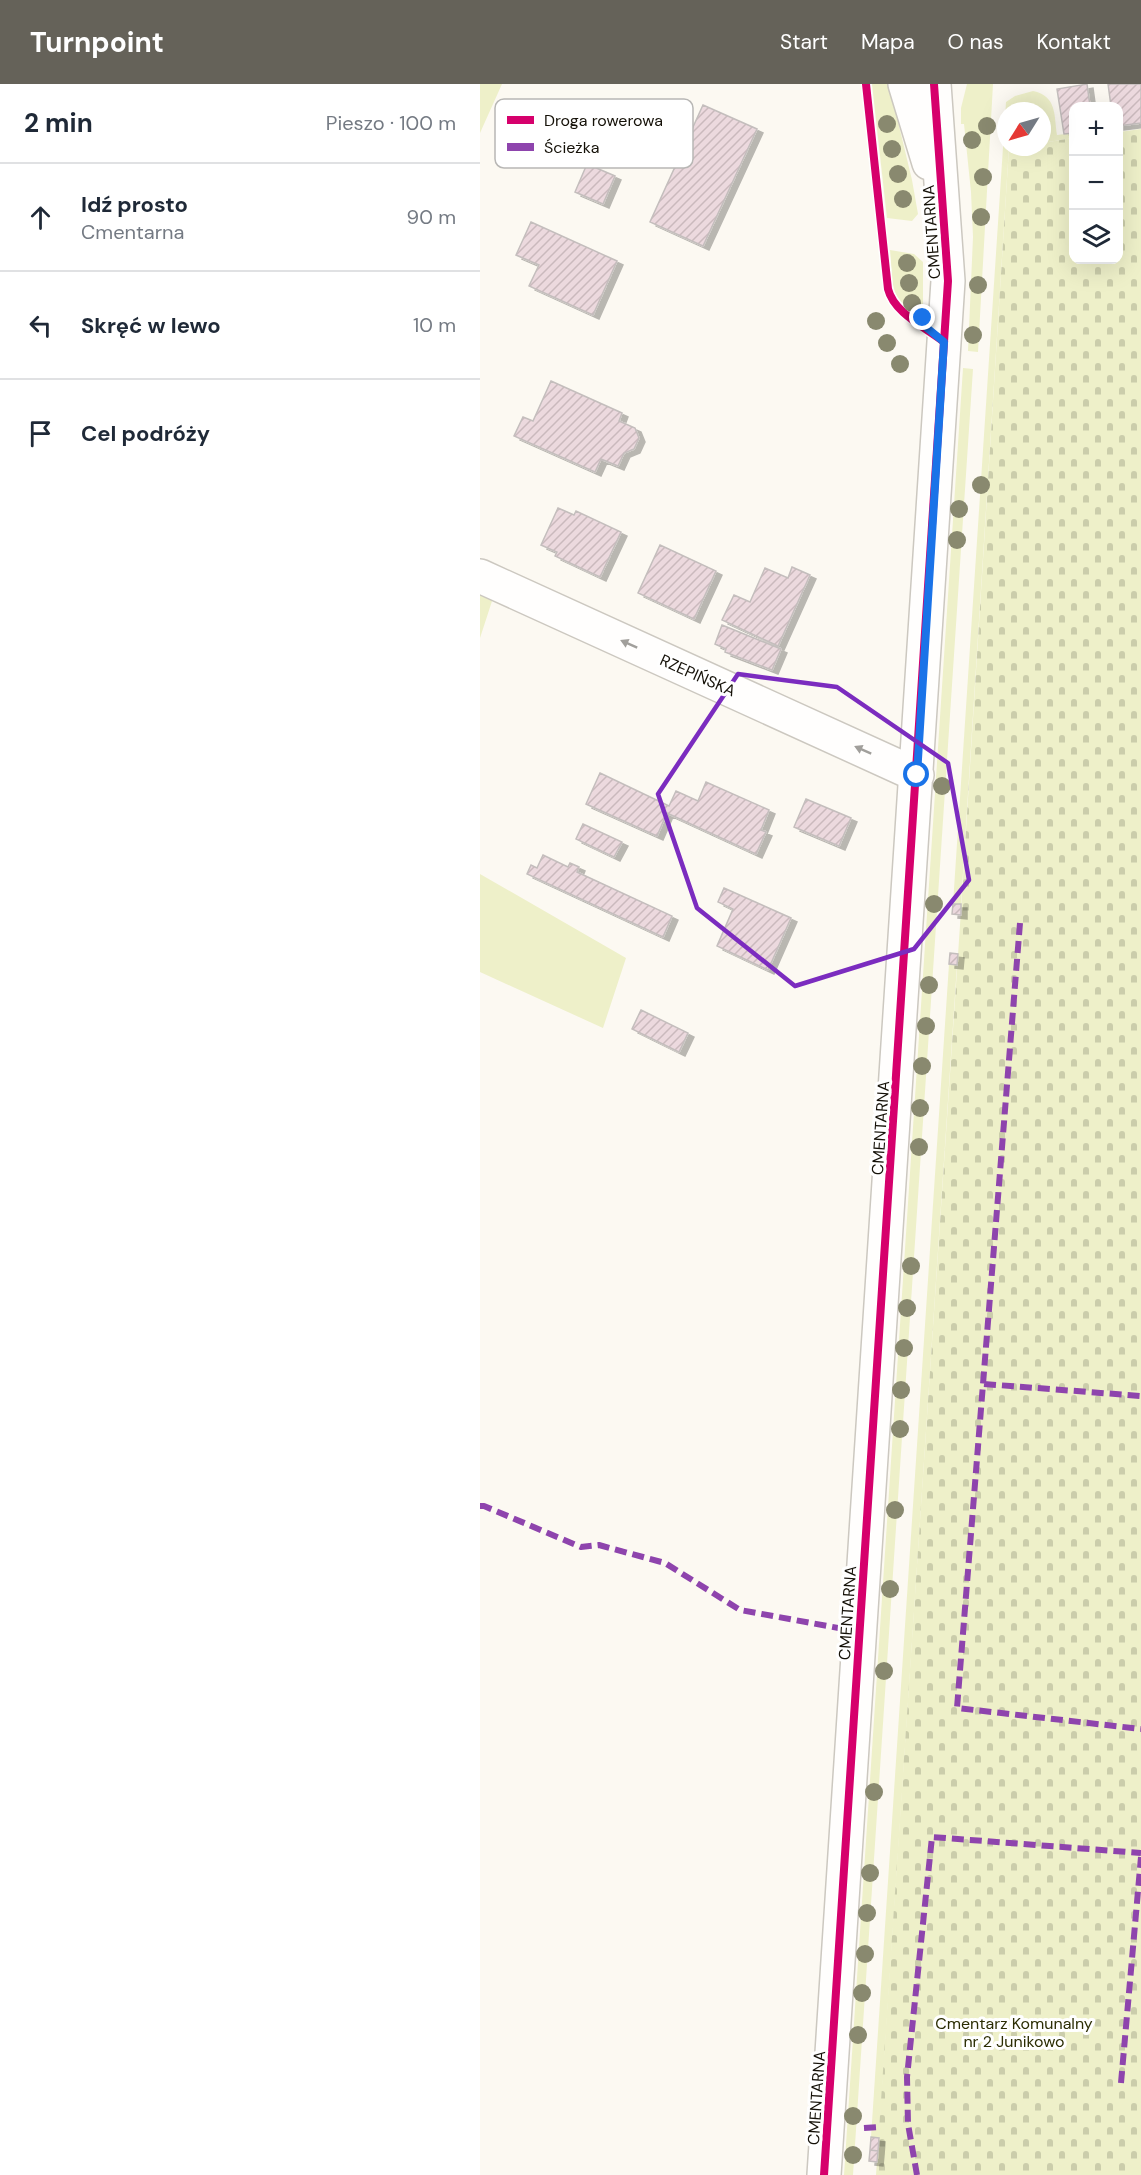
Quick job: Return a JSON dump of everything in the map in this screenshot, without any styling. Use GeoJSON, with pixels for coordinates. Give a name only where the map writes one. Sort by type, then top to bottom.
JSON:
{"type":"FeatureCollection","features":[{"type":"Feature","properties":{"kind":"street","name":"CMENTARNA"},"geometry":{"type":"LineString","coordinates":[[905,84],[941,202]]}},
{"type":"Feature","properties":{"kind":"street","name":"CMENTARNA"},"geometry":{"type":"LineString","coordinates":[[824,2175],[948,280],[947,239],[941,202],[934,84]]}},
{"type":"Feature","properties":{"kind":"street","name":"RZEPIŃSKA"},"geometry":{"type":"LineString","coordinates":[[480,576],[917,775]]}},
{"type":"Feature","properties":{"kind":"highlighted area"},"geometry":{"type":"Polygon","coordinates":[[[738,674],[837,687],[948,763],[969,880],[914,949],[795,986],[697,908],[658,794],[738,674]]]}},
{"type":"Feature","properties":{"kind":"green space"},"geometry":{"type":"Polygon","coordinates":[[[480,84],[502,84],[495,99],[480,133],[480,84]]]}},
{"type":"Feature","properties":{"kind":"green space"},"geometry":{"type":"Polygon","coordinates":[[[872,84],[889,84],[918,214],[912,221],[887,218],[872,84]]]}},
{"type":"Feature","properties":{"kind":"green space"},"geometry":{"type":"Polygon","coordinates":[[[967,84],[993,84],[978,352],[968,351],[973,237],[964,124],[961,124],[961,108],[967,84]]]}},
{"type":"Feature","properties":{"kind":"green space"},"geometry":{"type":"Polygon","coordinates":[[[1033,91],[1046,97],[1050,102],[1006,102],[1015,96],[1033,91]]]}},
{"type":"Feature","properties":{"kind":"green space"},"geometry":{"type":"Polygon","coordinates":[[[1051,104],[1057,135],[1069,134],[1069,139],[1051,142],[1051,104]]]}},
{"type":"Feature","properties":{"kind":"green space","name":"Cmentarz Komunalny nr 2 Junikowo"},"geometry":{"type":"Polygon","coordinates":[[[1141,129],[1141,2175],[876,2175],[960,925],[1008,156],[1051,156],[1051,142],[1069,139],[1069,264],[1123,264],[1123,131],[1141,129]]]}},
{"type":"Feature","properties":{"kind":"green space"},"geometry":{"type":"Polygon","coordinates":[[[1002,156],[1008,156],[961,904],[953,904],[1002,156]]]}},
{"type":"Feature","properties":{"kind":"green space"},"geometry":{"type":"Polygon","coordinates":[[[890,250],[914,254],[923,262],[923,318],[903,304],[894,290],[890,250]]]}},
{"type":"Feature","properties":{"kind":"green space"},"geometry":{"type":"Polygon","coordinates":[[[963,368],[973,369],[853,2175],[844,2175],[963,368]]]}},
{"type":"Feature","properties":{"kind":"green space"},"geometry":{"type":"Polygon","coordinates":[[[480,589],[494,595],[480,638],[480,589]]]}},
{"type":"Feature","properties":{"kind":"green space"},"geometry":{"type":"Polygon","coordinates":[[[480,874],[626,958],[603,1028],[480,972],[480,874]]]}},
{"type":"Feature","properties":{"kind":"green space"},"geometry":{"type":"Polygon","coordinates":[[[949,964],[957,965],[879,2138],[871,2137],[949,964]]]}},
{"type":"Feature","properties":{"kind":"building"},"geometry":{"type":"Polygon","coordinates":[[[1087,84],[1089,102],[1069,102],[1069,134],[1064,134],[1057,89],[1087,84]]]}},
{"type":"Feature","properties":{"kind":"building"},"geometry":{"type":"Polygon","coordinates":[[[1108,84],[1141,84],[1141,123],[1123,125],[1123,102],[1110,102],[1108,84]]]}},
{"type":"Feature","properties":{"kind":"building"},"geometry":{"type":"Polygon","coordinates":[[[703,105],[757,129],[703,246],[650,222],[674,168],[693,168],[693,127],[703,105]]]}},
{"type":"Feature","properties":{"kind":"building"},"geometry":{"type":"Polygon","coordinates":[[[585,168],[596,168],[615,176],[603,204],[575,192],[585,168]]]}},
{"type":"Feature","properties":{"kind":"building"},"geometry":{"type":"Polygon","coordinates":[[[531,222],[617,261],[593,315],[529,286],[539,265],[516,255],[531,222]]]}},
{"type":"Feature","properties":{"kind":"building"},"geometry":{"type":"Polygon","coordinates":[[[551,381],[622,413],[619,421],[635,428],[639,438],[634,449],[624,453],[618,466],[601,459],[595,472],[514,436],[523,417],[533,421],[551,381]]]}},
{"type":"Feature","properties":{"kind":"building"},"geometry":{"type":"Polygon","coordinates":[[[558,508],[574,515],[576,511],[621,532],[600,577],[555,556],[557,552],[541,545],[558,508]]]}},
{"type":"Feature","properties":{"kind":"building"},"geometry":{"type":"Polygon","coordinates":[[[660,545],[716,571],[694,619],[638,593],[660,545]]]}},
{"type":"Feature","properties":{"kind":"building"},"geometry":{"type":"Polygon","coordinates":[[[792,567],[810,575],[778,646],[722,620],[734,595],[750,602],[765,568],[788,578],[792,567]]]}},
{"type":"Feature","properties":{"kind":"building"},"geometry":{"type":"Polygon","coordinates":[[[722,625],[781,649],[772,670],[725,652],[726,649],[715,644],[722,625]]]}},
{"type":"Feature","properties":{"kind":"building"},"geometry":{"type":"Polygon","coordinates":[[[600,773],[669,806],[676,791],[698,801],[706,782],[769,810],[761,830],[766,832],[756,854],[667,813],[657,836],[586,804],[600,773]]]}},
{"type":"Feature","properties":{"kind":"building"},"geometry":{"type":"Polygon","coordinates":[[[806,799],[851,818],[839,846],[794,827],[806,799]]]}},
{"type":"Feature","properties":{"kind":"building"},"geometry":{"type":"Polygon","coordinates":[[[583,824],[622,842],[614,857],[576,839],[583,824]]]}},
{"type":"Feature","properties":{"kind":"building"},"geometry":{"type":"Polygon","coordinates":[[[543,855],[568,867],[570,863],[579,867],[577,872],[672,916],[663,937],[527,874],[531,865],[537,868],[543,855]]]}},
{"type":"Feature","properties":{"kind":"building"},"geometry":{"type":"Polygon","coordinates":[[[724,888],[791,918],[768,970],[717,946],[733,909],[718,902],[724,888]]]}},
{"type":"Feature","properties":{"kind":"building"},"geometry":{"type":"Polygon","coordinates":[[[953,904],[961,904],[961,915],[952,914],[953,904]]]}},
{"type":"Feature","properties":{"kind":"building"},"geometry":{"type":"Polygon","coordinates":[[[950,953],[958,954],[957,965],[949,964],[950,953]]]}},
{"type":"Feature","properties":{"kind":"building"},"geometry":{"type":"Polygon","coordinates":[[[641,1010],[688,1033],[679,1052],[632,1029],[641,1010]]]}},
{"type":"Feature","properties":{"kind":"building"},"geometry":{"type":"Polygon","coordinates":[[[871,2137],[879,2138],[878,2151],[870,2150],[871,2137]]]}},
{"type":"Feature","properties":{"kind":"building"},"geometry":{"type":"Polygon","coordinates":[[[870,2150],[878,2151],[877,2162],[869,2161],[870,2150]]]}},
{"type":"Feature","properties":{"kind":"marked path"},"geometry":{"type":"LineString","coordinates":[[1020,923],[957,1708],[1141,1729]]}},
{"type":"Feature","properties":{"kind":"marked path"},"geometry":{"type":"LineString","coordinates":[[984,1384],[1141,1396]]}},
{"type":"Feature","properties":{"kind":"marked path"},"geometry":{"type":"LineString","coordinates":[[480,1506],[581,1547],[599,1545],[665,1563],[740,1610],[860,1632]]}},
{"type":"Feature","properties":{"kind":"marked path"},"geometry":{"type":"LineString","coordinates":[[917,2175],[908,2124],[907,2077],[932,1837],[1141,1853]]}},
{"type":"Feature","properties":{"kind":"marked path"},"geometry":{"type":"LineString","coordinates":[[1121,2083],[1141,1857]]}},
{"type":"Feature","properties":{"kind":"marked path"},"geometry":{"type":"LineString","coordinates":[[864,2128],[880,2127]]}},
{"type":"Feature","properties":{"kind":"cycle path"},"geometry":{"type":"LineString","coordinates":[[866,84],[888,289],[891,298],[903,312],[944,342]]}},
{"type":"Feature","properties":{"kind":"cycle path"},"geometry":{"type":"LineString","coordinates":[[824,2175],[948,281],[934,84]]}},
{"type":"Feature","properties":{"kind":"route"},"geometry":{"type":"LineString","coordinates":[[917,775],[944,342],[927,328],[927,321],[923,318]]}}]}
